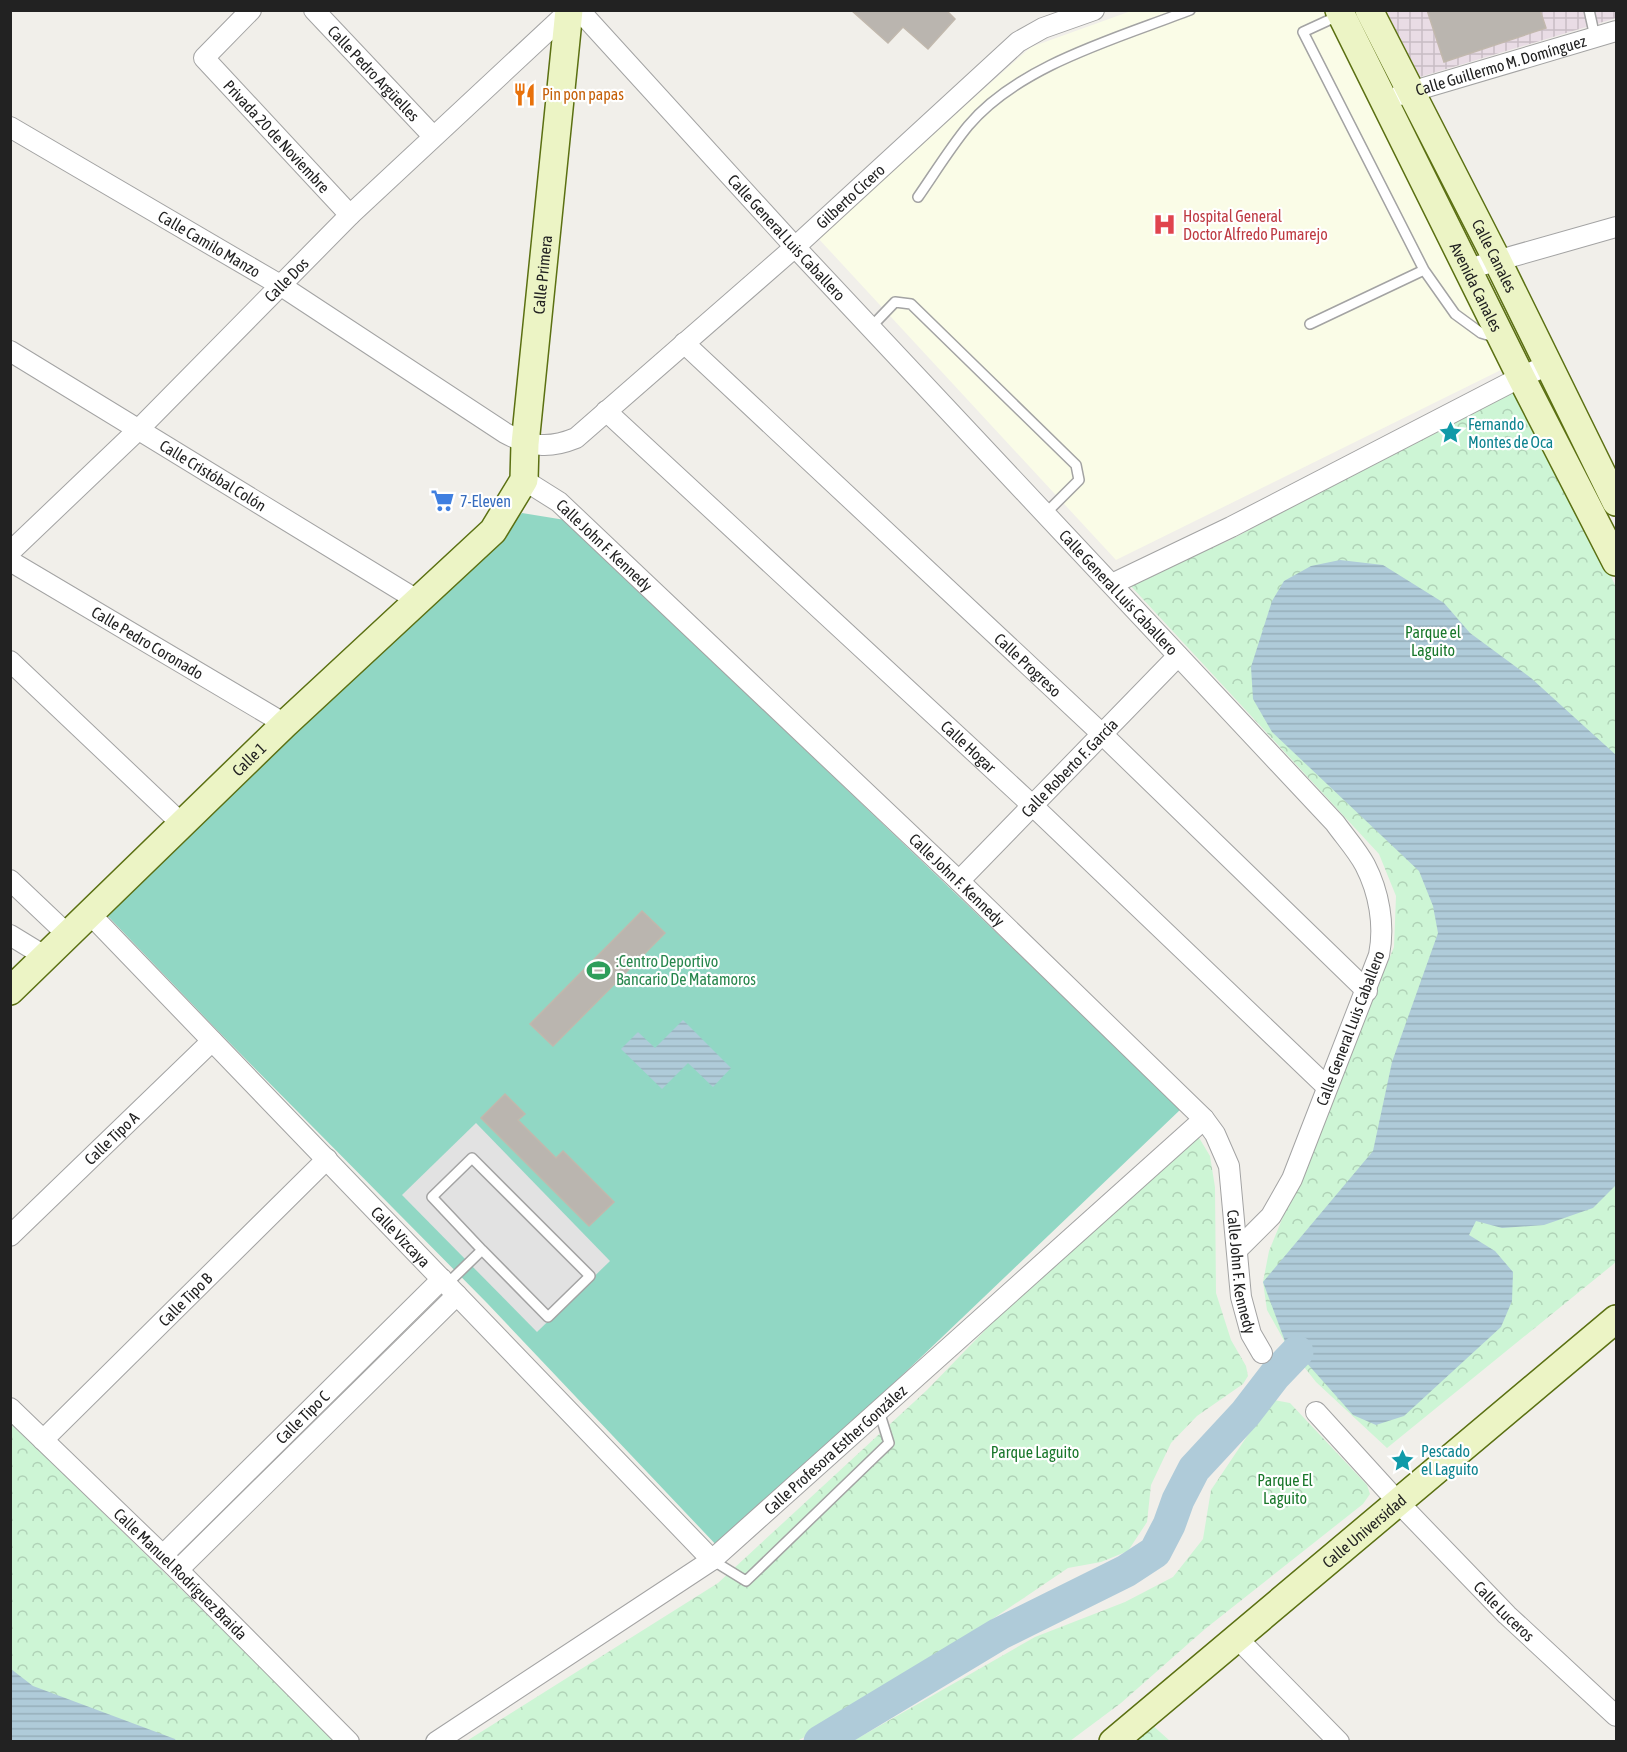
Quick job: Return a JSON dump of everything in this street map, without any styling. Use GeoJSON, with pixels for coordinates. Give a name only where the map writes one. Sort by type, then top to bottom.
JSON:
{"type":"FeatureCollection","features":[{"type":"Feature","properties":{"kind":"street","name":"Privada 20 de Noviembre"},"geometry":{"type":"LineString","coordinates":[[251,10],[204,58],[350,215]]}},
{"type":"Feature","properties":{"kind":"street","name":"Calle Pedro Argüelles"},"geometry":{"type":"LineString","coordinates":[[314,10],[433,136]]}},
{"type":"Feature","properties":{"kind":"street","name":"Gilberto Cicero"},"geometry":{"type":"LineString","coordinates":[[525,444],[559,445],[576,438],[795,247],[1018,42],[1040,19],[1094,10]]}},
{"type":"Feature","properties":{"kind":"street","name":"Calle Canales"},"geometry":{"type":"LineString","coordinates":[[1369,10],[1617,502]]}},
{"type":"Feature","properties":{"kind":"street","name":"Calle Dos"},"geometry":{"type":"LineString","coordinates":[[10,552],[139,429],[350,215],[433,136],[572,11]]}},
{"type":"Feature","properties":{"kind":"street","name":"Calle General Luis Caballero"},"geometry":{"type":"LineString","coordinates":[[572,11],[1335,823],[1365,864],[1375,888],[1381,918],[1382,942],[1367,991],[1292,1179],[1271,1216],[1237,1250]]}},
{"type":"Feature","properties":{"kind":"street","name":"Calle Primera"},"geometry":{"type":"LineString","coordinates":[[493,531],[524,480],[525,444],[572,11]]}},
{"type":"Feature","properties":{"kind":"street","name":"Avenida Canales"},"geometry":{"type":"LineString","coordinates":[[1344,12],[1385,101],[1521,376],[1617,562]]}},
{"type":"Feature","properties":{"kind":"street","name":"Calle Guillermo M. Domínguez"},"geometry":{"type":"LineString","coordinates":[[1385,101],[1411,90],[1617,31]]}},
{"type":"Feature","properties":{"kind":"street","name":"Calle Camilo Manzo"},"geometry":{"type":"LineString","coordinates":[[10,127],[280,285],[525,444]]}},
{"type":"Feature","properties":{"kind":"street"},"geometry":{"type":"LineString","coordinates":[[1468,269],[1617,226]]}},
{"type":"Feature","properties":{"kind":"street","name":"Calle Progreso"},"geometry":{"type":"LineString","coordinates":[[684,343],[1102,734],[1367,991]]}},
{"type":"Feature","properties":{"kind":"street","name":"Calle Cristóbal Colón"},"geometry":{"type":"LineString","coordinates":[[10,351],[417,600]]}},
{"type":"Feature","properties":{"kind":"street"},"geometry":{"type":"LineString","coordinates":[[1112,584],[1232,527],[1521,376],[1548,365]]}},
{"type":"Feature","properties":{"kind":"street","name":"Calle Hogar"},"geometry":{"type":"LineString","coordinates":[[606,411],[1033,806],[1327,1087]]}},
{"type":"Feature","properties":{"kind":"street","name":"Calle John F. Kennedy"},"geometry":{"type":"LineString","coordinates":[[524,480],[559,502],[959,881],[1204,1119],[1215,1134],[1228,1166],[1241,1297],[1251,1334],[1262,1353]]}},
{"type":"Feature","properties":{"kind":"street","name":"Calle 1"},"geometry":{"type":"LineString","coordinates":[[10,991],[285,724],[493,531]]}},
{"type":"Feature","properties":{"kind":"street","name":"Calle Pedro Coronado"},"geometry":{"type":"LineString","coordinates":[[10,561],[285,724]]}},
{"type":"Feature","properties":{"kind":"street","name":"Calle Roberto F. García"},"geometry":{"type":"LineString","coordinates":[[959,881],[1178,656]]}},
{"type":"Feature","properties":{"kind":"street"},"geometry":{"type":"LineString","coordinates":[[10,661],[182,824]]}},
{"type":"Feature","properties":{"kind":"street"},"geometry":{"type":"LineString","coordinates":[[10,880],[68,935]]}},
{"type":"Feature","properties":{"kind":"street","name":"Calle Vizcaya"},"geometry":{"type":"LineString","coordinates":[[90,914],[712,1560]]}},
{"type":"Feature","properties":{"kind":"street"},"geometry":{"type":"LineString","coordinates":[[10,935],[46,957]]}},
{"type":"Feature","properties":{"kind":"street","name":"Calle Tipo A"},"geometry":{"type":"LineString","coordinates":[[10,1236],[212,1041]]}},
{"type":"Feature","properties":{"kind":"street","name":"Calle Profesora Esther González"},"geometry":{"type":"LineString","coordinates":[[436,1742],[712,1560],[1204,1119]]}},
{"type":"Feature","properties":{"kind":"street","name":"Calle Tipo B"},"geometry":{"type":"LineString","coordinates":[[43,1440],[327,1159]]}},
{"type":"Feature","properties":{"kind":"street","name":"Calle Tipo C"},"geometry":{"type":"LineString","coordinates":[[163,1555],[449,1286]]}},
{"type":"Feature","properties":{"kind":"street","name":"Calle Tipo C"},"geometry":{"type":"LineString","coordinates":[[178,1570],[449,1286]]}},
{"type":"Feature","properties":{"kind":"street","name":"Calle Universidad"},"geometry":{"type":"LineString","coordinates":[[1113,1742],[1617,1319]]}},
{"type":"Feature","properties":{"kind":"street","name":"Calle Manuel Rodríguez Braida"},"geometry":{"type":"LineString","coordinates":[[10,1408],[163,1555],[349,1742]]}},
{"type":"Feature","properties":{"kind":"street","name":"Calle Luceros"},"geometry":{"type":"LineString","coordinates":[[1316,1412],[1397,1502],[1507,1615],[1617,1716]]}},
{"type":"Feature","properties":{"kind":"street"},"geometry":{"type":"LineString","coordinates":[[1237,1638],[1339,1742]]}},
{"type":"Feature","properties":{"kind":"lane"},"geometry":{"type":"LineString","coordinates":[[918,197],[969,125],[1004,93],[1047,66],[1190,10]]}},
{"type":"Feature","properties":{"kind":"lane"},"geometry":{"type":"LineString","coordinates":[[1589,10],[1595,38]]}},
{"type":"Feature","properties":{"kind":"lane"},"geometry":{"type":"LineString","coordinates":[[1344,12],[1303,32],[1424,270],[1455,314],[1481,333],[1505,340]]}},
{"type":"Feature","properties":{"kind":"lane"},"geometry":{"type":"LineString","coordinates":[[1310,324],[1424,270]]}},
{"type":"Feature","properties":{"kind":"lane"},"geometry":{"type":"LineString","coordinates":[[871,327],[895,302],[911,304],[1076,465],[1079,480],[1046,514]]}},
{"type":"Feature","properties":{"kind":"lane"},"geometry":{"type":"LineString","coordinates":[[472,1158],[590,1276],[548,1317],[482,1250],[432,1197],[472,1158]]}},
{"type":"Feature","properties":{"kind":"lane"},"geometry":{"type":"LineString","coordinates":[[449,1286],[482,1250]]}},
{"type":"Feature","properties":{"kind":"lane"},"geometry":{"type":"LineString","coordinates":[[712,1560],[746,1581],[889,1443],[879,1411]]}},
{"type":"Feature","properties":{"kind":"shaded area"},"geometry":{"type":"Polygon","coordinates":[[[1616,10],[1616,18],[1420,77],[1386,11],[1616,10]]]}},
{"type":"Feature","properties":{"kind":"shaded area"},"geometry":{"type":"Polygon","coordinates":[[[1131,11],[1325,11],[1511,365],[1116,560],[817,237],[1031,47],[1131,11]]]}},
{"type":"Feature","properties":{"kind":"shaded area"},"geometry":{"type":"Polygon","coordinates":[[[476,1123],[610,1261],[537,1332],[402,1195],[476,1123]]]}},
{"type":"Feature","properties":{"kind":"green space","name":"Parque el Laguito"},"geometry":{"type":"Polygon","coordinates":[[[1521,386],[1616,587],[1616,1262],[1387,1448],[1316,1382],[1286,1344],[1267,1310],[1263,1282],[1269,1251],[1394,947],[1396,896],[1379,854],[1129,584],[1230,540],[1521,386]]]}},
{"type":"Feature","properties":{"kind":"green space","name":":Centro Deportivo Bancario De Matamoros"},"geometry":{"type":"Polygon","coordinates":[[[522,513],[565,520],[1181,1109],[720,1549],[487,1303],[218,1031],[102,910],[522,513]]]}},
{"type":"Feature","properties":{"kind":"green space","name":"Parque Laguito"},"geometry":{"type":"Polygon","coordinates":[[[1198,1136],[1210,1156],[1215,1187],[1216,1293],[1231,1340],[1246,1366],[1248,1376],[1243,1384],[1197,1416],[1171,1443],[1151,1485],[1147,1522],[1128,1551],[1101,1562],[1068,1568],[858,1710],[797,1741],[465,1742],[718,1583],[927,1390],[1027,1287],[1198,1136]]]}},
{"type":"Feature","properties":{"kind":"green space","name":"Parque El Laguito"},"geometry":{"type":"Polygon","coordinates":[[[1274,1400],[1290,1403],[1367,1485],[1370,1494],[1363,1504],[1205,1629],[1121,1703],[1070,1741],[853,1741],[1035,1637],[1125,1602],[1173,1577],[1203,1539],[1211,1490],[1266,1408],[1274,1400]]]}},
{"type":"Feature","properties":{"kind":"green space"},"geometry":{"type":"Polygon","coordinates":[[[10,1423],[35,1446],[336,1741],[11,1741],[10,1423]]]}},
{"type":"Feature","properties":{"kind":"green space"},"geometry":{"type":"Polygon","coordinates":[[[1150,1723],[1170,1741],[1127,1742],[1150,1723]]]}},
{"type":"Feature","properties":{"kind":"water","name":"Parque el Laguito"},"geometry":{"type":"Polygon","coordinates":[[[1340,560],[1383,565],[1444,603],[1470,633],[1531,678],[1616,755],[1616,1185],[1593,1208],[1544,1225],[1502,1228],[1476,1221],[1469,1235],[1495,1251],[1513,1272],[1512,1301],[1501,1327],[1404,1416],[1376,1425],[1353,1415],[1297,1352],[1286,1344],[1263,1282],[1373,1151],[1392,1062],[1438,933],[1433,906],[1419,871],[1272,732],[1253,699],[1251,667],[1272,601],[1284,581],[1311,566],[1340,560]]]}},
{"type":"Feature","properties":{"kind":"water"},"geometry":{"type":"Polygon","coordinates":[[[683,1020],[731,1068],[713,1087],[688,1063],[662,1089],[621,1049],[638,1032],[655,1048],[683,1020]]]}},
{"type":"Feature","properties":{"kind":"water"},"geometry":{"type":"Polygon","coordinates":[[[11,1669],[33,1686],[176,1741],[11,1741],[11,1669]]]}},
{"type":"Feature","properties":{"kind":"building"},"geometry":{"type":"Polygon","coordinates":[[[851,10],[946,10],[955,19],[928,49],[903,27],[888,43],[851,10]]]}},
{"type":"Feature","properties":{"kind":"building"},"geometry":{"type":"Polygon","coordinates":[[[1427,10],[1540,10],[1546,28],[1444,62],[1427,10]]]}},
{"type":"Feature","properties":{"kind":"building"},"geometry":{"type":"Polygon","coordinates":[[[642,911],[665,933],[553,1046],[530,1024],[642,911]]]}},
{"type":"Feature","properties":{"kind":"building"},"geometry":{"type":"Polygon","coordinates":[[[505,1094],[525,1114],[518,1120],[556,1158],[563,1151],[614,1202],[589,1226],[481,1118],[505,1094]]]}},
{"type":"Feature","properties":{"kind":"waterway"},"geometry":{"type":"LineString","coordinates":[[820,1742],[999,1634],[1126,1571],[1155,1552],[1194,1469],[1245,1414],[1275,1375],[1297,1352]]}},
{"type":"Feature","properties":{"kind":"place","name":"Pin pon papas"},"geometry":{"type":"Point","coordinates":[524,94]}},
{"type":"Feature","properties":{"kind":"place","name":"Hospital General Doctor Alfredo Pumarejo"},"geometry":{"type":"Point","coordinates":[1165,225]}},
{"type":"Feature","properties":{"kind":"place","name":"Fernando Montes de Oca"},"geometry":{"type":"Point","coordinates":[1450,433]}},
{"type":"Feature","properties":{"kind":"place","name":"7-Eleven"},"geometry":{"type":"Point","coordinates":[442,501]}},
{"type":"Feature","properties":{"kind":"place","name":":Centro Deportivo Bancario De Matamoros"},"geometry":{"type":"Point","coordinates":[598,970]}},
{"type":"Feature","properties":{"kind":"place","name":"Pescado el Laguito"},"geometry":{"type":"Point","coordinates":[1403,1460]}}]}
